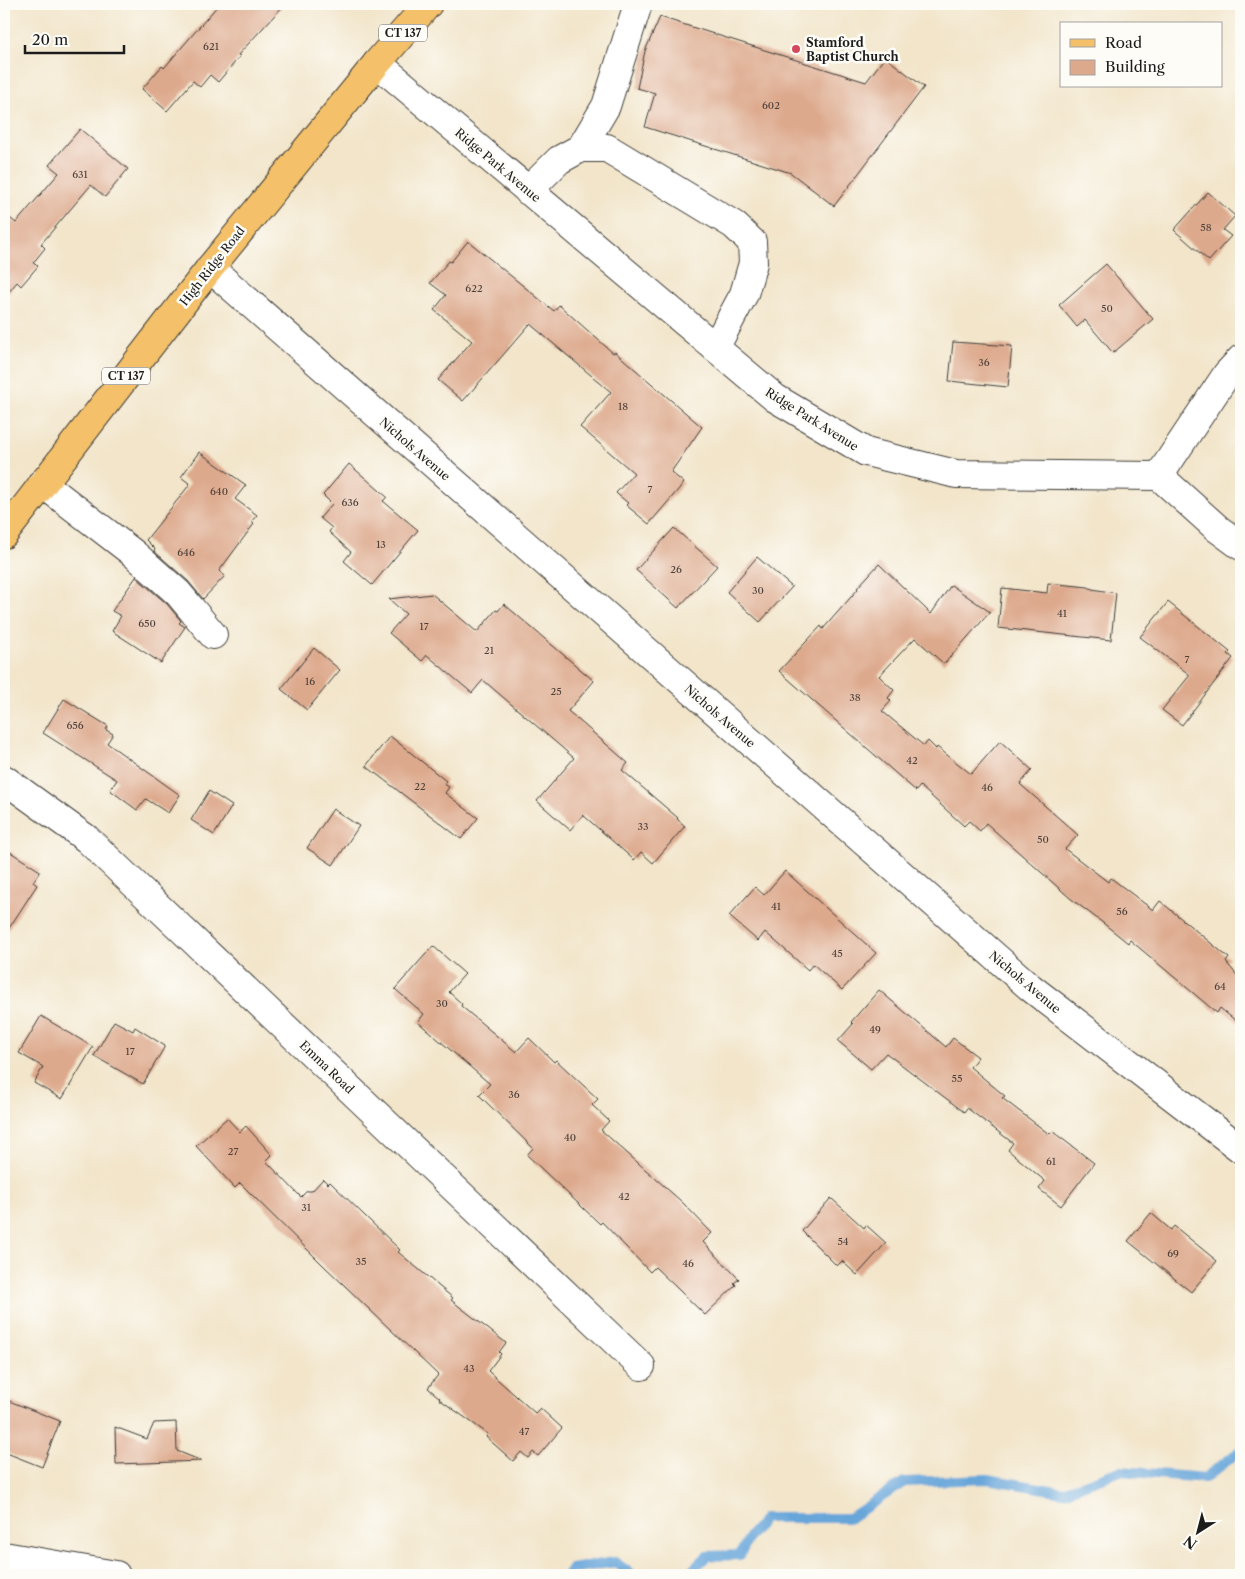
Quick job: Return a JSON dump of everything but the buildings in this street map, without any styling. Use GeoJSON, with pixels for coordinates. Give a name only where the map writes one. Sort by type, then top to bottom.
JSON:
{"type":"FeatureCollection","features":[{"type":"Feature","properties":{"kind":"main road","name":"High Ridge Road"},"geometry":{"type":"LineString","coordinates":[[4,534],[210,268],[377,63],[428,4]]}},
{"type":"Feature","properties":{"kind":"street"},"geometry":{"type":"LineString","coordinates":[[581,148],[606,106],[638,4]]}},
{"type":"Feature","properties":{"kind":"street","name":"Ridge Park Avenue"},"geometry":{"type":"LineString","coordinates":[[377,63],[775,398],[866,452],[956,474],[1159,476]]}},
{"type":"Feature","properties":{"kind":"street"},"geometry":{"type":"LineString","coordinates":[[528,191],[558,160],[581,148],[608,148],[734,225],[752,242],[753,264],[744,294],[714,348]]}},
{"type":"Feature","properties":{"kind":"street","name":"Nichols Avenue"},"geometry":{"type":"LineString","coordinates":[[210,268],[1031,988],[1241,1149]]}},
{"type":"Feature","properties":{"kind":"street"},"geometry":{"type":"LineString","coordinates":[[1241,358],[1227,374],[1159,476],[1218,529],[1241,546]]}},
{"type":"Feature","properties":{"kind":"street"},"geometry":{"type":"LineString","coordinates":[[42,483],[133,553],[178,593],[213,635]]}},
{"type":"Feature","properties":{"kind":"street","name":"Emma Road"},"geometry":{"type":"LineString","coordinates":[[4,779],[87,840],[641,1366]]}},
{"type":"Feature","properties":{"kind":"street"},"geometry":{"type":"LineString","coordinates":[[4,1556],[116,1575]]}},
{"type":"Feature","properties":{"kind":"waterway"},"geometry":{"type":"LineString","coordinates":[[687,1575],[707,1556],[740,1555],[749,1537],[765,1518],[850,1518],[904,1482],[987,1479],[1063,1492],[1120,1471],[1205,1478],[1241,1450]]}},
{"type":"Feature","properties":{"kind":"waterway"},"geometry":{"type":"LineString","coordinates":[[567,1575],[571,1569],[615,1562],[633,1575]]}},
{"type":"Feature","properties":{"kind":"place","name":"Stamford Baptist Church"},"geometry":{"type":"Point","coordinates":[796,49]}}]}
